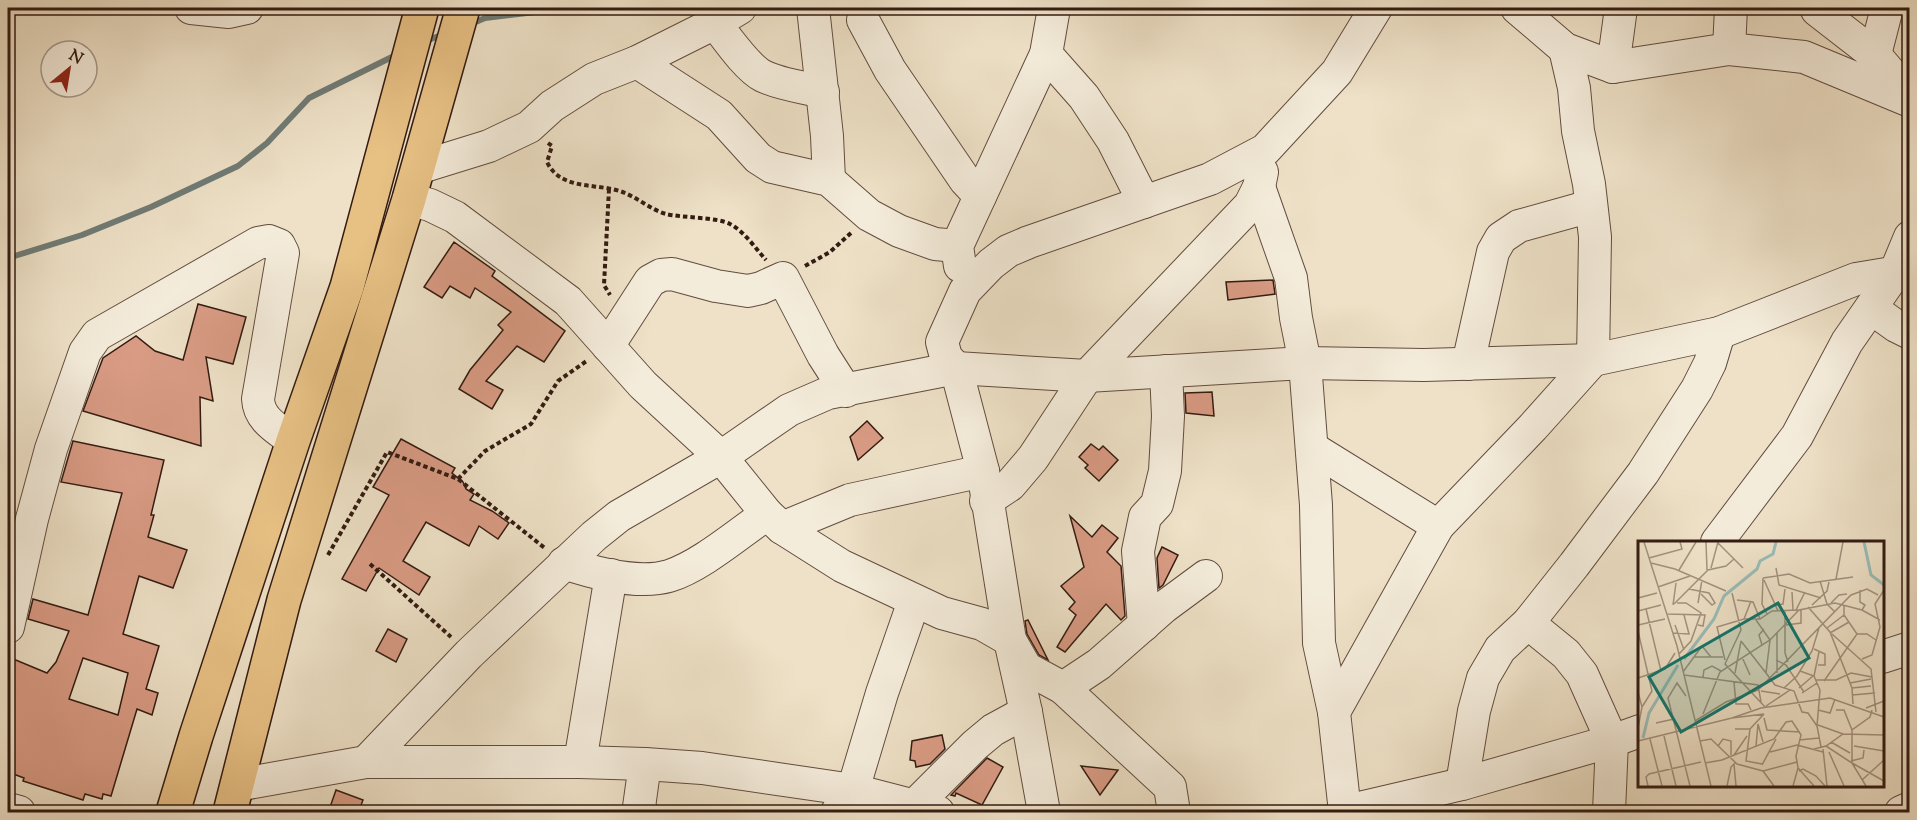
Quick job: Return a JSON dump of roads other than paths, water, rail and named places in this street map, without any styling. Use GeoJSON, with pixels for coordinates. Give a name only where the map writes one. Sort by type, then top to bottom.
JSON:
{"type":"FeatureCollection","features":[{"type":"Feature","properties":{"kind":"main road"},"geometry":{"type":"LineString","coordinates":[[173,813],[293,441],[347,287],[422,8]]}},
{"type":"Feature","properties":{"kind":"main road"},"geometry":{"type":"LineString","coordinates":[[234,799],[284,600],[409,200],[462,11]]}},
{"type":"Feature","properties":{"kind":"street"},"geometry":{"type":"LineString","coordinates":[[191,8],[229,12],[247,8]]}},
{"type":"Feature","properties":{"kind":"street"},"geometry":{"type":"LineString","coordinates":[[813,8],[823,92],[829,180]]}},
{"type":"Feature","properties":{"kind":"street"},"geometry":{"type":"LineString","coordinates":[[964,291],[957,246],[1046,54],[1054,8]]}},
{"type":"Feature","properties":{"kind":"street"},"geometry":{"type":"LineString","coordinates":[[1044,813],[1026,712],[1010,640],[984,486],[956,368],[946,357],[942,342],[964,291],[1008,250],[1210,179],[1265,150],[1338,72],[1376,8]]}},
{"type":"Feature","properties":{"kind":"street"},"geometry":{"type":"LineString","coordinates":[[1517,8],[1565,49],[1613,67],[1729,50],[1804,57],[1871,69],[1910,96]]}},
{"type":"Feature","properties":{"kind":"street"},"geometry":{"type":"LineString","coordinates":[[1613,67],[1621,8]]}},
{"type":"Feature","properties":{"kind":"street"},"geometry":{"type":"LineString","coordinates":[[1729,50],[1731,8]]}},
{"type":"Feature","properties":{"kind":"street"},"geometry":{"type":"LineString","coordinates":[[1871,69],[1887,8]]}},
{"type":"Feature","properties":{"kind":"street"},"geometry":{"type":"LineString","coordinates":[[1900,8],[1910,14]]}},
{"type":"Feature","properties":{"kind":"street"},"geometry":{"type":"LineString","coordinates":[[1804,57],[1817,9]]}},
{"type":"Feature","properties":{"kind":"street"},"geometry":{"type":"LineString","coordinates":[[1817,9],[1871,69],[1910,101]]}},
{"type":"Feature","properties":{"kind":"street"},"geometry":{"type":"LineString","coordinates":[[418,168],[489,146],[529,127],[552,106],[594,79],[637,62],[727,15],[752,67],[761,75],[823,92]]}},
{"type":"Feature","properties":{"kind":"street"},"geometry":{"type":"LineString","coordinates":[[863,20],[890,70],[964,180],[980,196]]}},
{"type":"Feature","properties":{"kind":"street"},"geometry":{"type":"LineString","coordinates":[[1334,712],[1438,526],[1533,427],[1593,360],[1595,237],[1578,131],[1574,88],[1565,49]]}},
{"type":"Feature","properties":{"kind":"street"},"geometry":{"type":"LineString","coordinates":[[1046,54],[1084,97],[1113,141],[1144,202]]}},
{"type":"Feature","properties":{"kind":"street"},"geometry":{"type":"LineString","coordinates":[[637,62],[719,115],[765,163],[787,171],[829,180],[869,215],[899,231],[935,244],[957,246]]}},
{"type":"Feature","properties":{"kind":"street"},"geometry":{"type":"LineString","coordinates":[[564,563],[592,572],[640,579],[668,576],[694,565],[775,521],[850,500],[1010,485],[1033,458],[1087,376],[1250,205],[1259,188],[1265,150]]}},
{"type":"Feature","properties":{"kind":"street"},"geometry":{"type":"LineString","coordinates":[[1259,188],[1291,278],[1305,363],[1316,505],[1319,643],[1334,712],[1344,812],[1462,784],[1626,736]]}},
{"type":"Feature","properties":{"kind":"street"},"geometry":{"type":"LineString","coordinates":[[409,200],[455,217],[568,301],[643,385],[721,457],[775,521],[842,566],[942,613],[982,624],[1010,640],[1026,668],[1063,688],[1170,786],[1174,813]]}},
{"type":"Feature","properties":{"kind":"street"},"geometry":{"type":"LineString","coordinates":[[1468,364],[1493,252],[1501,238],[1519,226],[1591,206]]}},
{"type":"Feature","properties":{"kind":"street"},"geometry":{"type":"LineString","coordinates":[[1718,541],[1797,436],[1847,342],[1871,308],[1902,272],[1910,237]]}},
{"type":"Feature","properties":{"kind":"street"},"geometry":{"type":"LineString","coordinates":[[8,624],[34,509],[51,449],[85,352],[97,335],[258,243],[269,241],[279,245],[283,253],[258,408],[262,416],[293,441]]}},
{"type":"Feature","properties":{"kind":"street"},"geometry":{"type":"LineString","coordinates":[[366,762],[469,654],[564,563],[619,516],[721,457],[789,410],[828,393],[956,368],[1087,376],[1305,363],[1424,365],[1593,360],[1719,333],[1856,279],[1902,272]]}},
{"type":"Feature","properties":{"kind":"street"},"geometry":{"type":"LineString","coordinates":[[608,346],[650,281],[661,274],[672,274],[716,286],[748,291],[783,278],[823,355],[846,391]]}},
{"type":"Feature","properties":{"kind":"street"},"geometry":{"type":"LineString","coordinates":[[1871,308],[1910,333]]}},
{"type":"Feature","properties":{"kind":"street"},"geometry":{"type":"LineString","coordinates":[[1462,784],[1474,711],[1483,678],[1500,649],[1528,622],[1574,566],[1643,473],[1697,389],[1710,363],[1719,333]]}},
{"type":"Feature","properties":{"kind":"street"},"geometry":{"type":"LineString","coordinates":[[1144,625],[1138,551],[1145,517],[1157,504],[1165,471],[1168,416],[1166,371]]}},
{"type":"Feature","properties":{"kind":"street"},"geometry":{"type":"LineString","coordinates":[[1312,448],[1438,526]]}},
{"type":"Feature","properties":{"kind":"street"},"geometry":{"type":"LineString","coordinates":[[580,762],[611,575]]}},
{"type":"Feature","properties":{"kind":"street"},"geometry":{"type":"LineString","coordinates":[[1063,688],[1099,664],[1164,607],[1206,576]]}},
{"type":"Feature","properties":{"kind":"street"},"geometry":{"type":"LineString","coordinates":[[845,801],[914,601]]}},
{"type":"Feature","properties":{"kind":"street"},"geometry":{"type":"LineString","coordinates":[[1528,622],[1566,654],[1626,736],[1609,813]]}},
{"type":"Feature","properties":{"kind":"street"},"geometry":{"type":"LineString","coordinates":[[1884,656],[1910,648]]}},
{"type":"Feature","properties":{"kind":"street"},"geometry":{"type":"LineString","coordinates":[[234,799],[366,762],[580,762],[702,768],[845,801],[926,809],[975,745],[993,730],[1026,712]]}},
{"type":"Feature","properties":{"kind":"street"},"geometry":{"type":"LineString","coordinates":[[642,813],[639,807],[645,764]]}},
{"type":"Feature","properties":{"kind":"street"},"geometry":{"type":"LineString","coordinates":[[1901,813],[1910,808]]}},
{"type":"Feature","properties":{"kind":"street"},"geometry":{"type":"LineString","coordinates":[[8,809],[20,813]]}},
{"type":"Feature","properties":{"kind":"waterway"},"geometry":{"type":"LineString","coordinates":[[471,24],[485,18],[556,8]]}},
{"type":"Feature","properties":{"kind":"waterway"},"geometry":{"type":"LineString","coordinates":[[423,42],[444,34]]}},
{"type":"Feature","properties":{"kind":"waterway"},"geometry":{"type":"LineString","coordinates":[[8,258],[82,235],[151,207],[238,166],[267,143],[309,98],[398,54]]}}]}
